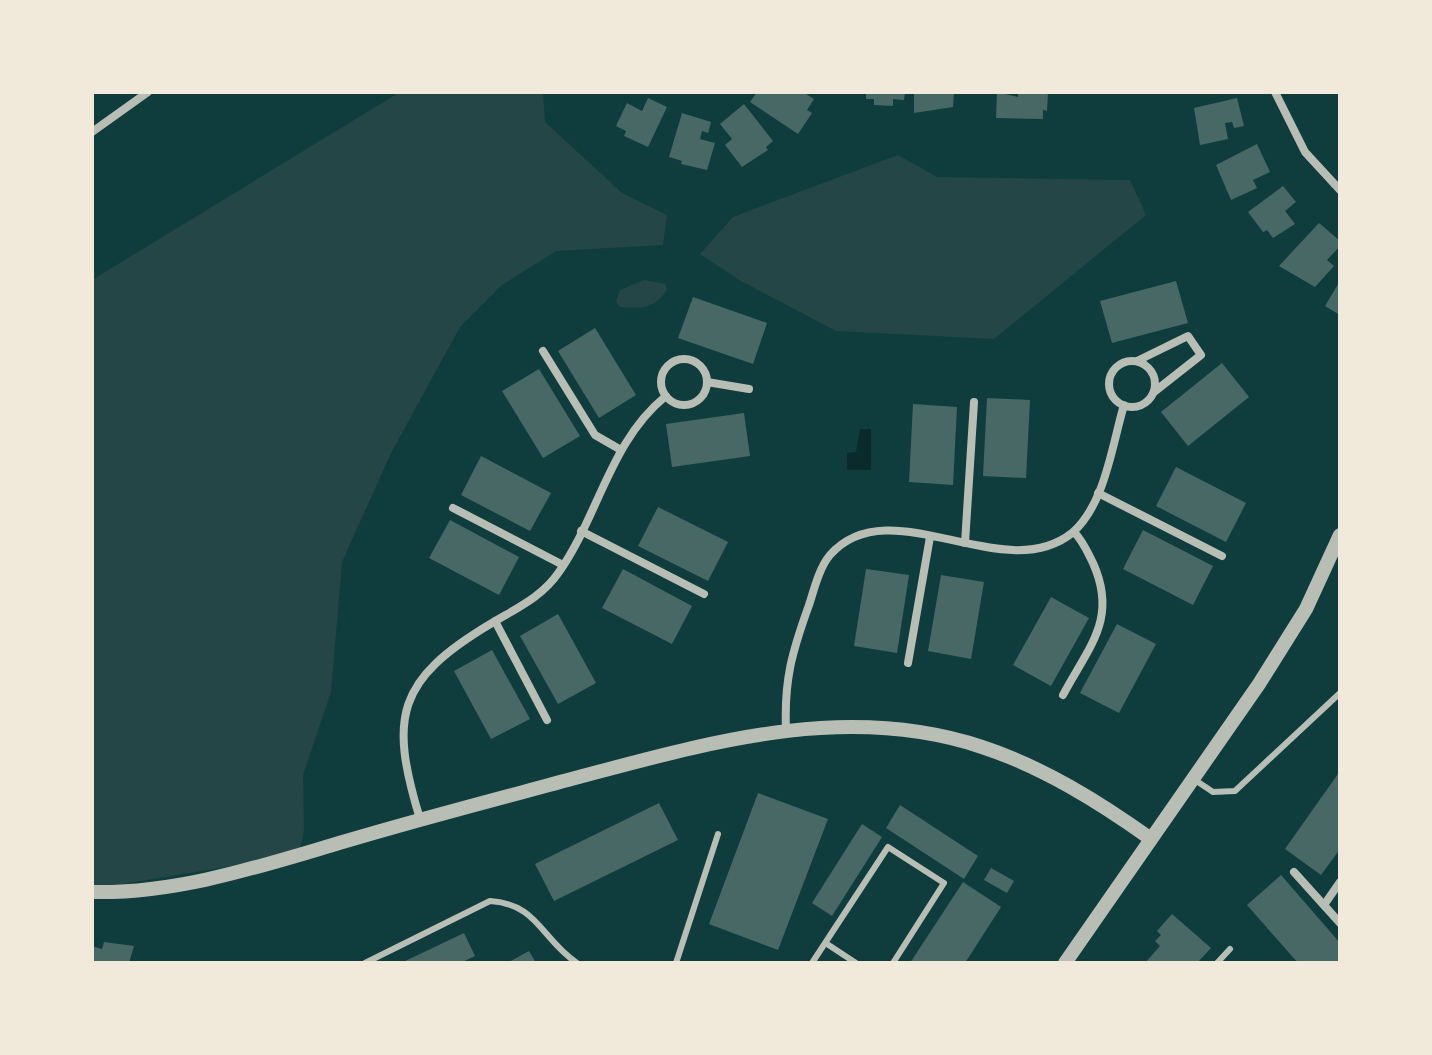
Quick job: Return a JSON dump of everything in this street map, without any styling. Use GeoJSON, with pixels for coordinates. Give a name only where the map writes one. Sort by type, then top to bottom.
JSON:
{"type":"FeatureCollection","features":[{"type":"Feature","properties":{"kind":"street"},"geometry":{"type":"LineString","coordinates":[[92,132],[148,92]]}},
{"type":"Feature","properties":{"kind":"street"},"geometry":{"type":"LineString","coordinates":[[1275,92],[1305,152],[1340,190]]}},
{"type":"Feature","properties":{"kind":"street"},"geometry":{"type":"LineString","coordinates":[[1188,336],[1201,355],[1154,392],[1143,404],[1124,405],[1110,391],[1110,376],[1121,364],[1137,361],[1188,336]]}},
{"type":"Feature","properties":{"kind":"street"},"geometry":{"type":"LineString","coordinates":[[543,351],[595,435],[621,450]]}},
{"type":"Feature","properties":{"kind":"street"},"geometry":{"type":"LineString","coordinates":[[680,359],[689,359],[702,367],[707,382],[702,397],[688,405],[679,405],[662,389],[662,373],[666,366],[680,359]]}},
{"type":"Feature","properties":{"kind":"street"},"geometry":{"type":"LineString","coordinates":[[1137,361],[1150,370],[1154,392]]}},
{"type":"Feature","properties":{"kind":"street"},"geometry":{"type":"LineString","coordinates":[[707,382],[749,389]]}},
{"type":"Feature","properties":{"kind":"street"},"geometry":{"type":"LineString","coordinates":[[420,819],[402,755],[403,721],[420,682],[449,650],[536,596],[563,565],[621,450],[647,411],[666,396]]}},
{"type":"Feature","properties":{"kind":"street"},"geometry":{"type":"LineString","coordinates":[[965,543],[974,402]]}},
{"type":"Feature","properties":{"kind":"street"},"geometry":{"type":"LineString","coordinates":[[786,729],[784,687],[796,643],[828,557],[846,541],[874,532],[1032,552],[1051,547],[1074,532],[1098,493],[1124,405]]}},
{"type":"Feature","properties":{"kind":"street"},"geometry":{"type":"LineString","coordinates":[[1098,493],[1222,556]]}},
{"type":"Feature","properties":{"kind":"street"},"geometry":{"type":"LineString","coordinates":[[453,508],[563,565]]}},
{"type":"Feature","properties":{"kind":"street"},"geometry":{"type":"LineString","coordinates":[[581,531],[704,594]]}},
{"type":"Feature","properties":{"kind":"street"},"geometry":{"type":"LineString","coordinates":[[1063,695],[1101,623],[1105,604],[1097,573],[1083,541],[1074,532]]}},
{"type":"Feature","properties":{"kind":"street"},"geometry":{"type":"LineString","coordinates":[[1065,963],[1259,684],[1306,609],[1340,535]]}},
{"type":"Feature","properties":{"kind":"street"},"geometry":{"type":"LineString","coordinates":[[908,663],[930,537]]}},
{"type":"Feature","properties":{"kind":"street"},"geometry":{"type":"LineString","coordinates":[[495,621],[547,720]]}},
{"type":"Feature","properties":{"kind":"street"},"geometry":{"type":"LineString","coordinates":[[92,892],[145,890],[190,882],[257,867],[420,819],[701,745],[786,729],[834,726],[936,735],[982,747],[1074,789],[1151,839]]}},
{"type":"Feature","properties":{"kind":"street"},"geometry":{"type":"LineString","coordinates":[[1294,872],[1340,923]]}},
{"type":"Feature","properties":{"kind":"street"},"geometry":{"type":"LineString","coordinates":[[1324,905],[1340,882]]}},
{"type":"Feature","properties":{"kind":"lane"},"geometry":{"type":"LineString","coordinates":[[1193,778],[1213,792],[1235,791],[1340,693]]}},
{"type":"Feature","properties":{"kind":"lane"},"geometry":{"type":"LineString","coordinates":[[676,963],[718,834]]}},
{"type":"Feature","properties":{"kind":"lane"},"geometry":{"type":"LineString","coordinates":[[812,963],[888,847],[944,883],[893,963]]}},
{"type":"Feature","properties":{"kind":"lane"},"geometry":{"type":"LineString","coordinates":[[365,963],[490,901],[513,903],[529,912],[559,951],[577,963]]}},
{"type":"Feature","properties":{"kind":"lane"},"geometry":{"type":"LineString","coordinates":[[827,944],[856,963]]}},
{"type":"Feature","properties":{"kind":"lane"},"geometry":{"type":"LineString","coordinates":[[1217,963],[1230,949]]}},
{"type":"Feature","properties":{"kind":"shaded area"},"geometry":{"type":"Polygon","coordinates":[[[400,92],[543,92],[545,122],[622,193],[667,215],[663,245],[556,251],[502,285],[460,327],[391,453],[342,562],[331,692],[303,775],[304,830],[299,855],[92,889],[92,280],[400,92]]]}},
{"type":"Feature","properties":{"kind":"shaded area"},"geometry":{"type":"Polygon","coordinates":[[[898,155],[937,177],[1130,180],[1146,215],[994,339],[836,331],[741,281],[700,254],[733,217],[898,155]]]}},
{"type":"Feature","properties":{"kind":"shaded area"},"geometry":{"type":"Polygon","coordinates":[[[644,280],[665,284],[667,289],[648,306],[620,307],[616,302],[620,290],[644,280]]]}},
{"type":"Feature","properties":{"kind":"shaded area"},"geometry":{"type":"Polygon","coordinates":[[[860,429],[871,429],[871,470],[847,470],[847,453],[856,452],[860,429]]]}},
{"type":"Feature","properties":{"kind":"building"},"geometry":{"type":"Polygon","coordinates":[[[757,92],[803,92],[814,99],[807,110],[812,113],[798,134],[750,102],[757,92]]]}},
{"type":"Feature","properties":{"kind":"building"},"geometry":{"type":"Polygon","coordinates":[[[866,92],[905,92],[904,100],[893,99],[893,106],[874,105],[874,99],[866,99],[866,92]]]}},
{"type":"Feature","properties":{"kind":"building"},"geometry":{"type":"Polygon","coordinates":[[[914,92],[954,92],[953,107],[914,113],[914,92]]]}},
{"type":"Feature","properties":{"kind":"building"},"geometry":{"type":"Polygon","coordinates":[[[997,92],[1018,97],[1018,92],[1048,92],[1047,111],[1043,110],[1043,119],[996,118],[997,92]]]}},
{"type":"Feature","properties":{"kind":"building"},"geometry":{"type":"Polygon","coordinates":[[[648,98],[667,107],[648,147],[624,136],[626,131],[616,126],[627,103],[642,111],[648,98]]]}},
{"type":"Feature","properties":{"kind":"building"},"geometry":{"type":"Polygon","coordinates":[[[1237,98],[1244,126],[1234,128],[1232,122],[1225,123],[1228,139],[1200,145],[1194,108],[1237,98]]]}},
{"type":"Feature","properties":{"kind":"building"},"geometry":{"type":"Polygon","coordinates":[[[744,104],[773,141],[766,147],[768,150],[742,167],[725,145],[732,139],[720,124],[744,104]]]}},
{"type":"Feature","properties":{"kind":"building"},"geometry":{"type":"Polygon","coordinates":[[[682,113],[711,122],[708,133],[702,131],[700,139],[715,143],[707,170],[681,164],[682,161],[669,157],[682,113]]]}},
{"type":"Feature","properties":{"kind":"building"},"geometry":{"type":"Polygon","coordinates":[[[1257,144],[1270,172],[1253,180],[1257,188],[1231,200],[1216,165],[1257,144]]]}},
{"type":"Feature","properties":{"kind":"building"},"geometry":{"type":"Polygon","coordinates":[[[1283,186],[1296,202],[1285,211],[1295,224],[1273,238],[1267,230],[1263,232],[1248,212],[1283,186]]]}},
{"type":"Feature","properties":{"kind":"building"},"geometry":{"type":"Polygon","coordinates":[[[1319,223],[1340,241],[1340,246],[1327,260],[1334,266],[1315,287],[1279,266],[1319,223]]]}},
{"type":"Feature","properties":{"kind":"building"},"geometry":{"type":"Polygon","coordinates":[[[1176,281],[1188,323],[1112,343],[1100,301],[1176,281]]]}},
{"type":"Feature","properties":{"kind":"building"},"geometry":{"type":"Polygon","coordinates":[[[1340,281],[1340,315],[1325,306],[1340,281]]]}},
{"type":"Feature","properties":{"kind":"building"},"geometry":{"type":"Polygon","coordinates":[[[693,297],[767,323],[753,364],[678,338],[693,297]]]}},
{"type":"Feature","properties":{"kind":"building"},"geometry":{"type":"Polygon","coordinates":[[[595,328],[636,395],[599,418],[558,351],[595,328]]]}},
{"type":"Feature","properties":{"kind":"building"},"geometry":{"type":"Polygon","coordinates":[[[1222,363],[1249,397],[1188,446],[1161,412],[1222,363]]]}},
{"type":"Feature","properties":{"kind":"building"},"geometry":{"type":"Polygon","coordinates":[[[539,369],[580,436],[543,458],[502,391],[539,369]]]}},
{"type":"Feature","properties":{"kind":"building"},"geometry":{"type":"Polygon","coordinates":[[[987,398],[1030,400],[1026,478],[983,476],[987,398]]]}},
{"type":"Feature","properties":{"kind":"building"},"geometry":{"type":"Polygon","coordinates":[[[913,404],[957,407],[953,485],[909,482],[913,404]]]}},
{"type":"Feature","properties":{"kind":"building"},"geometry":{"type":"Polygon","coordinates":[[[744,413],[750,456],[672,467],[666,424],[744,413]]]}},
{"type":"Feature","properties":{"kind":"building"},"geometry":{"type":"Polygon","coordinates":[[[481,456],[551,493],[530,531],[461,495],[481,456]]]}},
{"type":"Feature","properties":{"kind":"building"},"geometry":{"type":"Polygon","coordinates":[[[1176,467],[1246,503],[1226,542],[1156,506],[1176,467]]]}},
{"type":"Feature","properties":{"kind":"building"},"geometry":{"type":"Polygon","coordinates":[[[658,507],[728,542],[708,581],[638,546],[658,507]]]}},
{"type":"Feature","properties":{"kind":"building"},"geometry":{"type":"Polygon","coordinates":[[[450,520],[519,557],[499,595],[429,558],[450,520]]]}},
{"type":"Feature","properties":{"kind":"building"},"geometry":{"type":"Polygon","coordinates":[[[1143,530],[1213,566],[1193,605],[1123,569],[1143,530]]]}},
{"type":"Feature","properties":{"kind":"building"},"geometry":{"type":"Polygon","coordinates":[[[623,569],[692,606],[672,644],[602,608],[623,569]]]}},
{"type":"Feature","properties":{"kind":"building"},"geometry":{"type":"Polygon","coordinates":[[[866,569],[909,575],[897,653],[854,646],[866,569]]]}},
{"type":"Feature","properties":{"kind":"building"},"geometry":{"type":"Polygon","coordinates":[[[941,575],[984,582],[971,659],[928,651],[941,575]]]}},
{"type":"Feature","properties":{"kind":"building"},"geometry":{"type":"Polygon","coordinates":[[[1051,597],[1089,618],[1051,686],[1013,665],[1051,597]]]}},
{"type":"Feature","properties":{"kind":"building"},"geometry":{"type":"Polygon","coordinates":[[[558,614],[596,683],[558,704],[520,636],[558,614]]]}},
{"type":"Feature","properties":{"kind":"building"},"geometry":{"type":"Polygon","coordinates":[[[1117,624],[1156,644],[1119,713],[1080,693],[1117,624]]]}},
{"type":"Feature","properties":{"kind":"building"},"geometry":{"type":"Polygon","coordinates":[[[492,650],[530,719],[491,739],[454,671],[492,650]]]}},
{"type":"Feature","properties":{"kind":"building"},"geometry":{"type":"Polygon","coordinates":[[[1340,771],[1340,849],[1321,875],[1285,849],[1340,771]]]}},
{"type":"Feature","properties":{"kind":"building"},"geometry":{"type":"Polygon","coordinates":[[[758,793],[828,819],[778,950],[709,924],[758,793]]]}},
{"type":"Feature","properties":{"kind":"building"},"geometry":{"type":"Polygon","coordinates":[[[659,803],[678,840],[554,901],[535,864],[659,803]]]}},
{"type":"Feature","properties":{"kind":"building"},"geometry":{"type":"Polygon","coordinates":[[[900,805],[978,856],[964,879],[886,828],[900,805]]]}},
{"type":"Feature","properties":{"kind":"building"},"geometry":{"type":"Polygon","coordinates":[[[862,824],[882,837],[832,916],[812,903],[862,824]]]}},
{"type":"Feature","properties":{"kind":"building"},"geometry":{"type":"Polygon","coordinates":[[[991,868],[1014,881],[1007,893],[984,880],[991,868]]]}},
{"type":"Feature","properties":{"kind":"building"},"geometry":{"type":"Polygon","coordinates":[[[1281,875],[1340,943],[1339,963],[1298,963],[1247,905],[1281,875]]]}},
{"type":"Feature","properties":{"kind":"building"},"geometry":{"type":"Polygon","coordinates":[[[963,882],[1001,907],[965,963],[910,963],[963,882]]]}},
{"type":"Feature","properties":{"kind":"building"},"geometry":{"type":"Polygon","coordinates":[[[1172,914],[1211,948],[1197,963],[1145,963],[1160,946],[1155,941],[1161,935],[1157,931],[1172,914]]]}},
{"type":"Feature","properties":{"kind":"building"},"geometry":{"type":"Polygon","coordinates":[[[464,933],[475,956],[460,963],[401,963],[464,933]]]}},
{"type":"Feature","properties":{"kind":"building"},"geometry":{"type":"Polygon","coordinates":[[[104,942],[134,946],[129,963],[92,963],[92,946],[102,949],[104,942]]]}},
{"type":"Feature","properties":{"kind":"building"},"geometry":{"type":"Polygon","coordinates":[[[529,951],[536,963],[507,963],[529,951]]]}}]}
